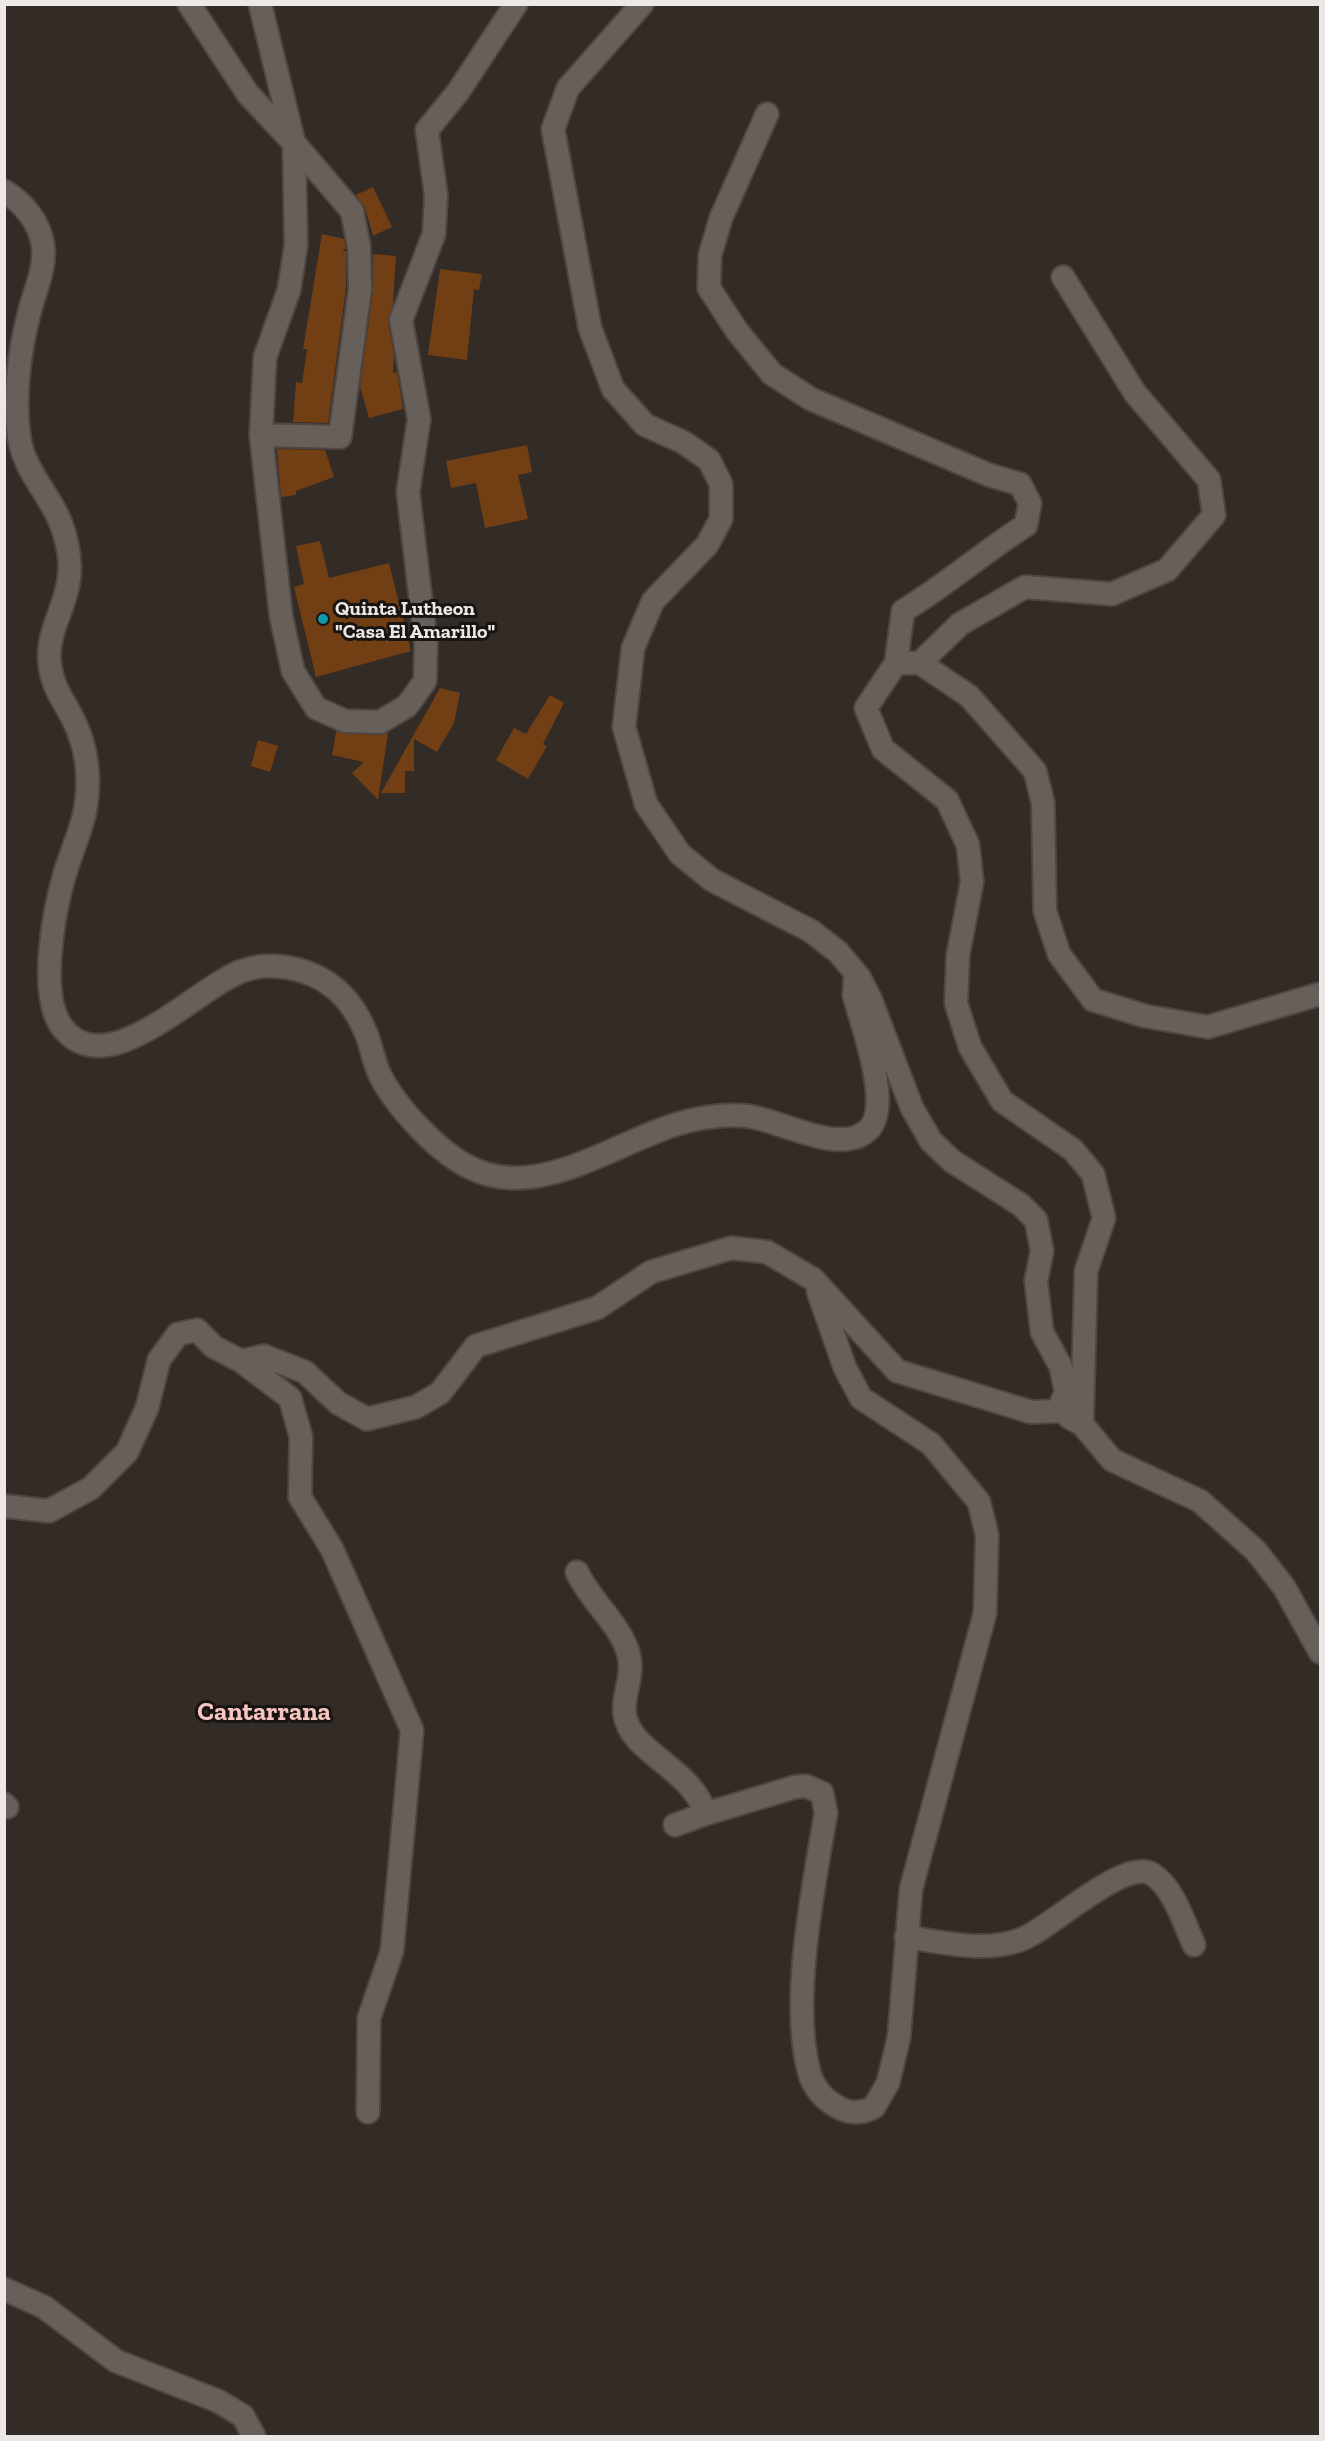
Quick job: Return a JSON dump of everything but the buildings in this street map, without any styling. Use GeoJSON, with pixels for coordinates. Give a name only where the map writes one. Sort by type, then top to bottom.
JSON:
{"type":"FeatureCollection","features":[{"type":"Feature","properties":{"kind":"street"},"geometry":{"type":"LineString","coordinates":[[189,4],[248,94],[294,143],[352,211],[359,248],[360,279],[352,358],[340,437],[261,435]]}},
{"type":"Feature","properties":{"kind":"street"},"geometry":{"type":"LineString","coordinates":[[260,4],[294,143],[296,245],[289,290],[265,357],[261,435],[281,616],[294,671],[316,708],[345,721],[380,722],[407,705],[425,681],[426,644],[408,492],[419,419],[401,320],[434,234],[436,195],[427,130],[458,92],[516,4]]}},
{"type":"Feature","properties":{"kind":"street"},"geometry":{"type":"LineString","coordinates":[[642,4],[568,88],[554,129],[590,328],[613,389],[645,425],[683,442],[709,460],[722,484],[721,519],[707,545],[652,601],[633,648],[624,727],[646,804],[680,854],[712,880],[811,931],[838,952],[859,977],[880,1022],[912,1108],[931,1141],[952,1161],[1021,1205],[1036,1220],[1042,1251],[1036,1281],[1042,1332],[1061,1367],[1066,1392],[1058,1411]]}},
{"type":"Feature","properties":{"kind":"street"},"geometry":{"type":"LineString","coordinates":[[767,114],[721,218],[710,255],[709,288],[737,331],[772,374],[811,399],[989,475],[1020,484],[1030,503],[1026,525],[998,543],[948,583],[903,611],[897,663],[866,708],[883,749],[947,800],[968,845],[972,882],[958,955],[956,1003],[970,1047],[1002,1101],[1073,1150],[1093,1174],[1104,1218],[1086,1271],[1082,1424]]}},
{"type":"Feature","properties":{"kind":"street"},"geometry":{"type":"LineString","coordinates":[[4,191],[28,213],[41,236],[44,251],[41,272],[28,316],[18,374],[20,440],[27,465],[53,504],[66,539],[69,555],[68,588],[52,628],[49,663],[57,692],[72,718],[83,746],[88,778],[85,812],[55,913],[51,967],[51,1003],[59,1023],[72,1038],[89,1045],[108,1045],[128,1040],[200,997],[226,978],[249,968],[272,966],[302,970],[326,980],[348,1000],[366,1031],[373,1060],[385,1085],[449,1156],[475,1171],[502,1178],[567,1168],[612,1152],[655,1131],[702,1118],[746,1116],[844,1141],[865,1133],[874,1124],[878,1101],[854,995],[853,984],[859,977]]}},
{"type":"Feature","properties":{"kind":"street"},"geometry":{"type":"LineString","coordinates":[[920,663],[960,624],[1025,587],[1112,594],[1167,570],[1214,514],[1209,480],[1135,393],[1063,277]]}},
{"type":"Feature","properties":{"kind":"street"},"geometry":{"type":"LineString","coordinates":[[897,663],[920,663],[969,696],[1035,771],[1043,803],[1045,911],[1059,954],[1093,1000],[1145,1017],[1208,1027],[1320,994]]}},
{"type":"Feature","properties":{"kind":"street"},"geometry":{"type":"LineString","coordinates":[[241,1361],[264,1356],[305,1372],[338,1403],[367,1419],[416,1407],[440,1393],[476,1346],[597,1308],[651,1272],[731,1248],[767,1252],[813,1279],[897,1371],[1031,1412],[1058,1411],[1082,1424],[1112,1460],[1200,1501],[1256,1551],[1284,1587],[1320,1652]]}},
{"type":"Feature","properties":{"kind":"street"},"geometry":{"type":"LineString","coordinates":[[675,1825],[795,1787],[806,1786],[822,1793],[826,1813],[803,1978],[804,2040],[809,2072],[824,2098],[842,2110],[856,2112],[874,2107],[888,2083],[899,2037],[911,1889],[985,1614],[987,1535],[979,1502],[931,1444],[861,1398],[845,1368],[813,1279]]}},
{"type":"Feature","properties":{"kind":"street"},"geometry":{"type":"LineString","coordinates":[[4,1506],[49,1511],[91,1488],[127,1452],[147,1408],[159,1360],[178,1334],[197,1330],[214,1347],[241,1361],[290,1398],[301,1437],[300,1497],[332,1549],[412,1730],[392,1951],[369,2018],[368,2112]]}},
{"type":"Feature","properties":{"kind":"street"},"geometry":{"type":"LineString","coordinates":[[577,1572],[586,1591],[622,1636],[628,1651],[630,1678],[622,1703],[627,1725],[637,1739],[695,1793],[705,1814]]}},
{"type":"Feature","properties":{"kind":"street"},"geometry":{"type":"LineString","coordinates":[[906,1937],[972,1947],[1020,1940],[1049,1925],[1090,1895],[1134,1871],[1152,1874],[1160,1882],[1176,1905],[1194,1945]]}},
{"type":"Feature","properties":{"kind":"street"},"geometry":{"type":"LineString","coordinates":[[4,2289],[44,2307],[116,2361],[218,2401],[243,2416],[254,2436]]}},
{"type":"Feature","properties":{"kind":"place","name":"Quinta Lutheon \"Casa El Amarillo\""},"geometry":{"type":"Point","coordinates":[323,619]}},
{"type":"Feature","properties":{"kind":"district","name":"Cantarrana"},"geometry":{"type":"Point","coordinates":[264,1711]}}]}
